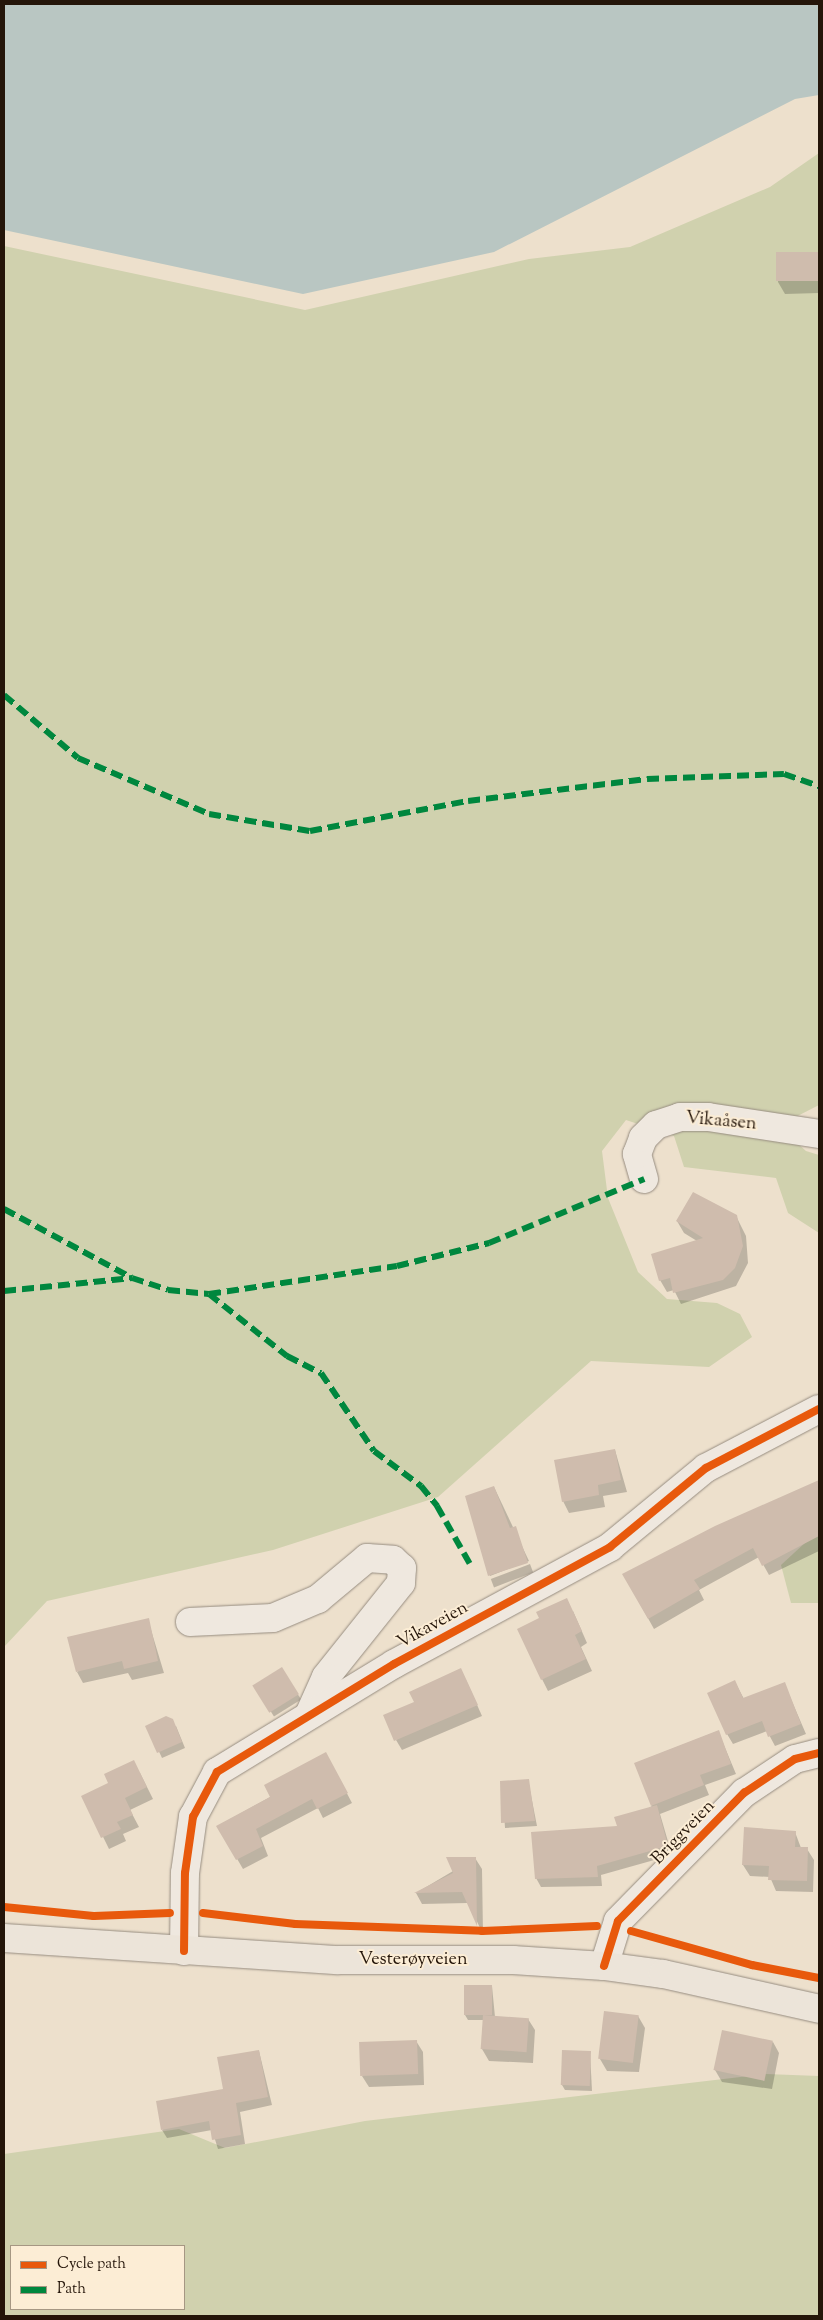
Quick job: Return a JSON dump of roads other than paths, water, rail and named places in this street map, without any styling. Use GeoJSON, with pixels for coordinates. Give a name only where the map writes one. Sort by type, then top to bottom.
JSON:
{"type":"FeatureCollection","features":[{"type":"Feature","properties":{"kind":"main road","name":"Vesterøyveien"},"geometry":{"type":"LineString","coordinates":[[4,1938],[184,1951],[604,1966],[819,2008]]}},
{"type":"Feature","properties":{"kind":"street","name":"Vikaåsen"},"geometry":{"type":"LineString","coordinates":[[644,1179],[637,1154],[643,1138],[656,1125],[680,1117],[708,1117],[819,1134]]}},
{"type":"Feature","properties":{"kind":"street","name":"Vikaveien"},"geometry":{"type":"LineString","coordinates":[[184,1951],[185,1873],[193,1817],[217,1772],[309,1715],[610,1547],[706,1468],[819,1409]]}},
{"type":"Feature","properties":{"kind":"street","name":"Vikaveien"},"geometry":{"type":"LineString","coordinates":[[190,1622],[273,1618],[318,1600],[367,1558],[393,1560],[402,1568],[401,1584],[326,1677],[309,1715]]}},
{"type":"Feature","properties":{"kind":"street","name":"Briggveien"},"geometry":{"type":"LineString","coordinates":[[604,1966],[618,1921],[744,1793],[795,1758],[819,1753]]}}]}
